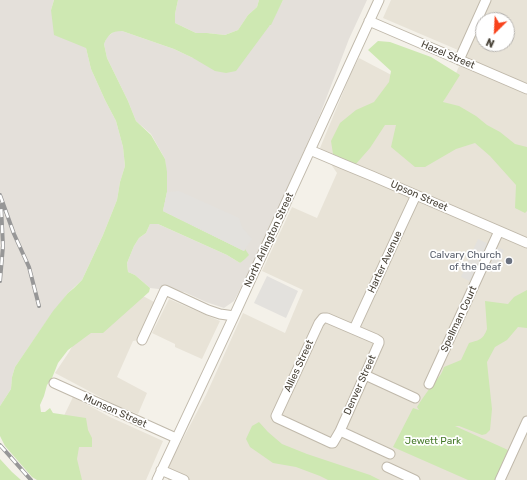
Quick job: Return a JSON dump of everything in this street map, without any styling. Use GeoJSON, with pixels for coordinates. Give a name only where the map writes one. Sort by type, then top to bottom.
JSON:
{"type":"FeatureCollection","features":[{"type":"Feature","properties":{"kind":"street","name":"North Arlington Street"},"geometry":{"type":"LineString","coordinates":[[157,480],[379,0]]}},
{"type":"Feature","properties":{"kind":"street"},"geometry":{"type":"LineString","coordinates":[[459,60],[486,0]]}},
{"type":"Feature","properties":{"kind":"street","name":"Hazel Street"},"geometry":{"type":"LineString","coordinates":[[369,21],[527,89]]}},
{"type":"Feature","properties":{"kind":"street","name":"Upson Street"},"geometry":{"type":"LineString","coordinates":[[310,150],[527,243]]}},
{"type":"Feature","properties":{"kind":"street","name":"Harter Avenue"},"geometry":{"type":"LineString","coordinates":[[354,329],[416,195]]}},
{"type":"Feature","properties":{"kind":"street","name":"Spellman Court"},"geometry":{"type":"LineString","coordinates":[[429,384],[499,231]]}},
{"type":"Feature","properties":{"kind":"street"},"geometry":{"type":"LineString","coordinates":[[142,340],[165,290],[208,310],[234,316]]}},
{"type":"Feature","properties":{"kind":"street","name":"Allies Street"},"geometry":{"type":"LineString","coordinates":[[333,443],[304,431],[277,418],[276,416],[319,323],[323,318],[327,318],[354,329]]}},
{"type":"Feature","properties":{"kind":"street","name":"Denver Street"},"geometry":{"type":"LineString","coordinates":[[333,443],[340,431],[379,343],[376,339],[354,329]]}},
{"type":"Feature","properties":{"kind":"street"},"geometry":{"type":"LineString","coordinates":[[365,375],[415,398]]}},
{"type":"Feature","properties":{"kind":"street","name":"Munson Street"},"geometry":{"type":"LineString","coordinates":[[54,383],[176,438]]}},
{"type":"Feature","properties":{"kind":"street"},"geometry":{"type":"LineString","coordinates":[[500,480],[527,421]]}},
{"type":"Feature","properties":{"kind":"street"},"geometry":{"type":"LineString","coordinates":[[340,431],[390,454]]}},
{"type":"Feature","properties":{"kind":"street"},"geometry":{"type":"LineString","coordinates":[[388,467],[415,480]]}},
{"type":"Feature","properties":{"kind":"street"},"geometry":{"type":"LineString","coordinates":[[161,470],[184,480]]}},
{"type":"Feature","properties":{"kind":"shaded area"},"geometry":{"type":"Polygon","coordinates":[[[0,0],[54,0],[51,10],[86,48],[91,69],[116,121],[123,147],[125,166],[120,182],[117,200],[103,235],[82,280],[68,293],[15,367],[11,389],[0,406],[0,0]]]}},
{"type":"Feature","properties":{"kind":"shaded area"},"geometry":{"type":"Polygon","coordinates":[[[178,0],[259,0],[257,7],[248,15],[238,30],[225,35],[196,33],[175,23],[178,0]]]}},
{"type":"Feature","properties":{"kind":"shaded area"},"geometry":{"type":"Polygon","coordinates":[[[283,0],[367,0],[349,39],[319,117],[257,257],[234,301],[224,308],[184,292],[150,288],[135,275],[128,272],[127,263],[134,246],[139,238],[146,233],[150,224],[158,224],[227,255],[240,263],[245,250],[244,251],[163,211],[167,192],[165,159],[151,134],[136,121],[107,58],[104,44],[107,37],[115,31],[122,31],[174,49],[193,58],[270,25],[283,0]]]}},
{"type":"Feature","properties":{"kind":"shaded area"},"geometry":{"type":"Polygon","coordinates":[[[391,0],[527,0],[527,480],[168,480],[168,467],[206,395],[243,313],[285,333],[303,290],[262,271],[292,207],[317,218],[337,173],[320,148],[352,71],[359,58],[443,102],[465,53],[383,18],[391,0]]]}},
{"type":"Feature","properties":{"kind":"shaded area"},"geometry":{"type":"Polygon","coordinates":[[[179,191],[239,218],[242,227],[252,239],[244,251],[163,211],[167,192],[179,191]]]}},
{"type":"Feature","properties":{"kind":"shaded area"},"geometry":{"type":"Polygon","coordinates":[[[478,239],[491,245],[474,283],[461,277],[478,239]]]}},
{"type":"Feature","properties":{"kind":"shaded area"},"geometry":{"type":"Polygon","coordinates":[[[498,247],[504,250],[494,273],[488,270],[498,247]]]}},
{"type":"Feature","properties":{"kind":"shaded area"},"geometry":{"type":"Polygon","coordinates":[[[267,276],[298,291],[286,318],[254,303],[267,276]]]}},
{"type":"Feature","properties":{"kind":"shaded area"},"geometry":{"type":"Polygon","coordinates":[[[121,284],[156,303],[139,340],[133,341],[117,377],[147,393],[138,414],[119,407],[55,373],[79,334],[121,284]]]}},
{"type":"Feature","properties":{"kind":"shaded area"},"geometry":{"type":"Polygon","coordinates":[[[169,299],[220,321],[202,359],[175,347],[175,344],[152,333],[169,299]]]}},
{"type":"Feature","properties":{"kind":"shaded area"},"geometry":{"type":"Polygon","coordinates":[[[73,397],[110,417],[163,441],[146,480],[77,480],[47,451],[73,397]]]}},
{"type":"Feature","properties":{"kind":"green space"},"geometry":{"type":"Polygon","coordinates":[[[54,0],[178,0],[175,23],[196,33],[225,35],[238,30],[248,15],[257,7],[259,0],[283,0],[271,25],[236,71],[226,73],[215,71],[174,49],[122,31],[110,34],[104,44],[107,58],[136,121],[151,135],[165,159],[167,172],[167,192],[163,211],[244,251],[245,249],[249,255],[240,263],[227,255],[158,224],[150,224],[146,233],[139,238],[127,263],[128,272],[135,275],[150,288],[149,292],[103,333],[91,333],[68,350],[58,363],[52,378],[47,385],[40,405],[41,412],[45,412],[50,408],[53,413],[86,418],[88,430],[92,438],[92,447],[79,447],[77,459],[82,480],[37,480],[32,477],[5,446],[0,436],[0,406],[11,389],[15,367],[53,311],[68,293],[82,280],[103,235],[117,200],[120,182],[125,166],[123,147],[116,121],[91,69],[86,48],[54,35],[51,10],[54,0]]]}},
{"type":"Feature","properties":{"kind":"green space"},"geometry":{"type":"Polygon","coordinates":[[[378,41],[390,42],[431,57],[460,75],[443,102],[459,106],[500,132],[515,144],[527,147],[527,211],[525,213],[515,208],[516,185],[490,156],[475,143],[456,149],[425,167],[415,167],[391,147],[396,125],[385,125],[370,148],[355,165],[333,154],[331,141],[340,123],[356,110],[374,102],[389,82],[391,71],[368,50],[378,41]]]}},
{"type":"Feature","properties":{"kind":"green space","name":"Jewett Park"},"geometry":{"type":"Polygon","coordinates":[[[527,290],[527,328],[518,327],[507,340],[495,347],[487,362],[492,409],[490,430],[486,434],[482,435],[459,426],[455,426],[508,450],[495,480],[468,480],[393,447],[413,408],[419,410],[417,407],[441,374],[444,367],[461,360],[469,343],[478,340],[484,335],[487,329],[485,301],[508,304],[514,297],[527,290]]]}},
{"type":"Feature","properties":{"kind":"green space"},"geometry":{"type":"Polygon","coordinates":[[[259,422],[282,444],[370,475],[380,480],[328,480],[296,467],[273,463],[250,447],[246,439],[252,426],[259,422]]]}},
{"type":"Feature","properties":{"kind":"green space"},"geometry":{"type":"Polygon","coordinates":[[[0,459],[12,472],[21,480],[0,480],[0,459]]]}},
{"type":"Feature","properties":{"kind":"railway"},"geometry":{"type":"LineString","coordinates":[[0,195],[14,234],[29,267],[39,306]]}},
{"type":"Feature","properties":{"kind":"railway"},"geometry":{"type":"LineString","coordinates":[[0,281],[3,246],[1,205]]}},
{"type":"Feature","properties":{"kind":"railway"},"geometry":{"type":"LineString","coordinates":[[0,445],[31,480]]}},
{"type":"Feature","properties":{"kind":"place","name":"Calvary Church of the Deaf"},"geometry":{"type":"Point","coordinates":[509,261]}}]}
